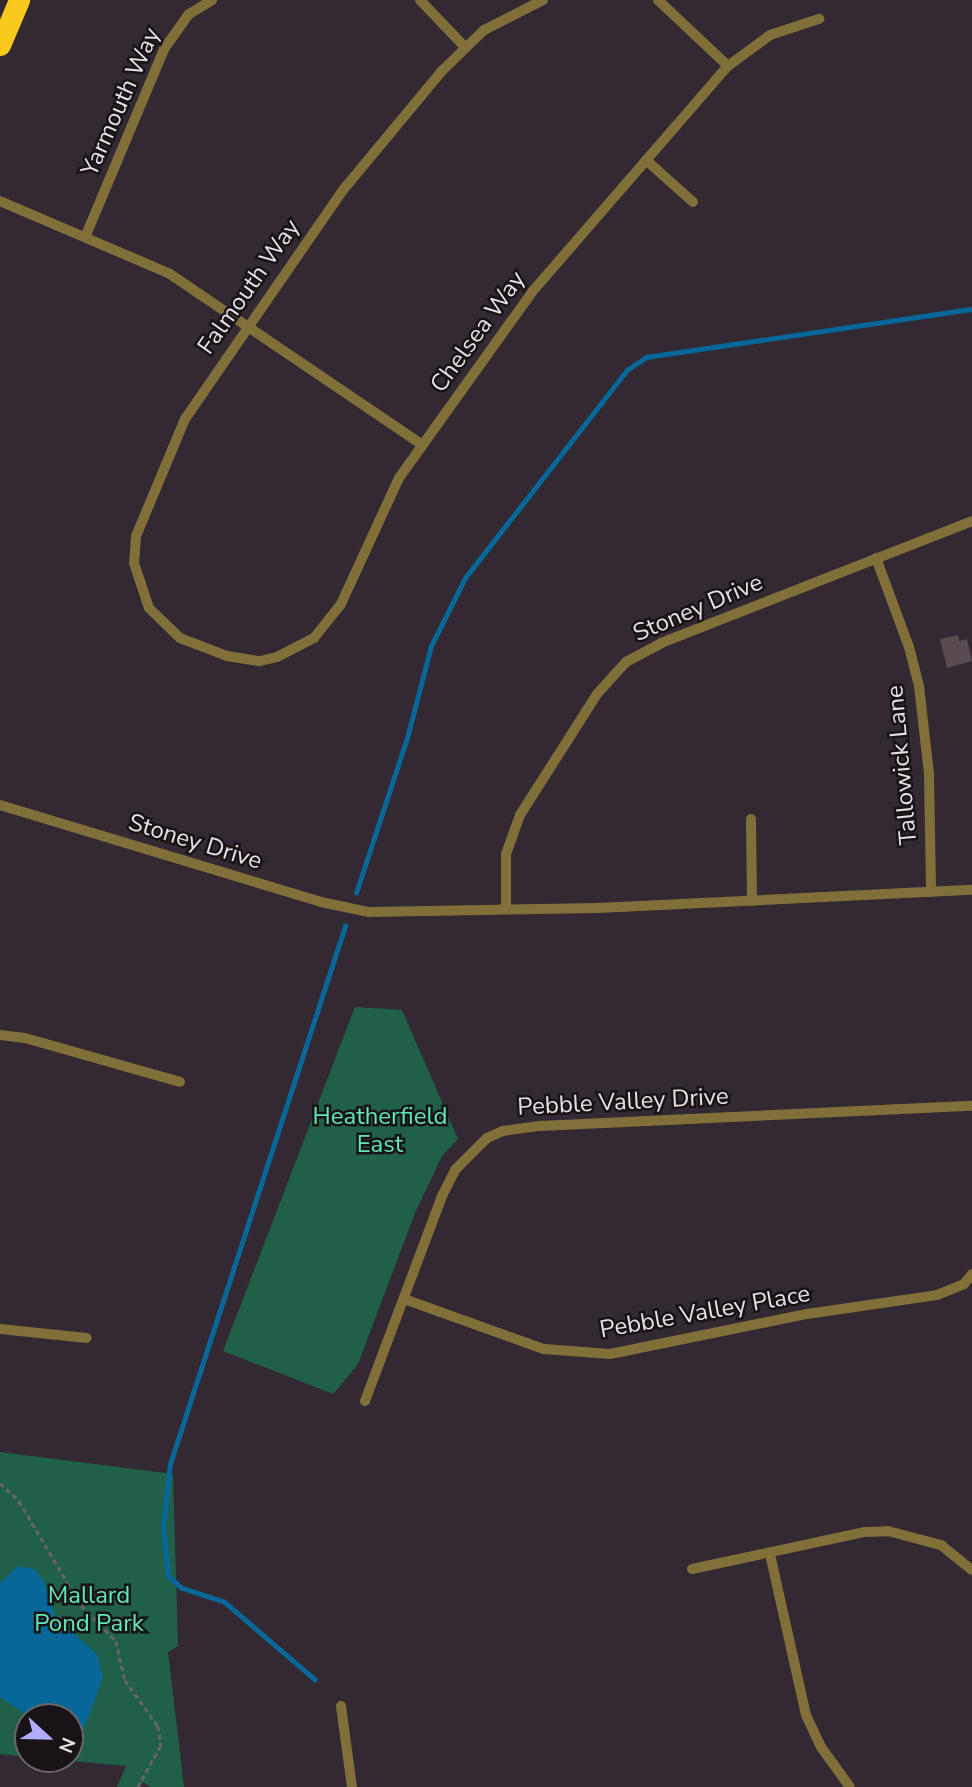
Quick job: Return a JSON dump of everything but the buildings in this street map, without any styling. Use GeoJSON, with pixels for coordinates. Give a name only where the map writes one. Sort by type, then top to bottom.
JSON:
{"type":"FeatureCollection","features":[{"type":"Feature","properties":{"kind":"highway"},"geometry":{"type":"LineString","coordinates":[[0,45],[19,0]]}},
{"type":"Feature","properties":{"kind":"street","name":"Yarmouth Way"},"geometry":{"type":"LineString","coordinates":[[86,235],[164,49],[189,14],[212,0]]}},
{"type":"Feature","properties":{"kind":"street"},"geometry":{"type":"LineString","coordinates":[[420,0],[464,47]]}},
{"type":"Feature","properties":{"kind":"street","name":"Falmouth Way"},"geometry":{"type":"LineString","coordinates":[[200,648],[162,625],[149,608],[138,585],[136,536],[185,419],[246,326],[343,190],[464,47],[505,16],[542,0]]}},
{"type":"Feature","properties":{"kind":"street"},"geometry":{"type":"LineString","coordinates":[[658,0],[728,66]]}},
{"type":"Feature","properties":{"kind":"street","name":"Chelsea Way"},"geometry":{"type":"LineString","coordinates":[[200,648],[260,661],[278,657],[314,638],[341,604],[388,497],[531,292],[728,66],[770,35],[819,19]]}},
{"type":"Feature","properties":{"kind":"street"},"geometry":{"type":"LineString","coordinates":[[646,160],[694,202]]}},
{"type":"Feature","properties":{"kind":"street"},"geometry":{"type":"LineString","coordinates":[[0,201],[86,235],[170,274],[423,445]]}},
{"type":"Feature","properties":{"kind":"street","name":"Stoney Drive"},"geometry":{"type":"LineString","coordinates":[[506,909],[506,854],[520,815],[597,694],[626,662],[661,643],[972,521]]}},
{"type":"Feature","properties":{"kind":"street","name":"Tallowick Lane"},"geometry":{"type":"LineString","coordinates":[[876,558],[909,647],[919,686],[929,774],[931,892]]}},
{"type":"Feature","properties":{"kind":"street","name":"Stoney Drive"},"geometry":{"type":"LineString","coordinates":[[0,805],[342,907],[396,914],[972,890]]}},
{"type":"Feature","properties":{"kind":"street"},"geometry":{"type":"LineString","coordinates":[[751,819],[752,901]]}},
{"type":"Feature","properties":{"kind":"street"},"geometry":{"type":"LineString","coordinates":[[0,1035],[25,1038],[180,1082]]}},
{"type":"Feature","properties":{"kind":"street","name":"Pebble Valley Drive"},"geometry":{"type":"LineString","coordinates":[[365,1401],[456,1169],[470,1150],[503,1131],[972,1106]]}},
{"type":"Feature","properties":{"kind":"street","name":"Pebble Valley Place"},"geometry":{"type":"LineString","coordinates":[[404,1300],[544,1349],[599,1354],[807,1314],[937,1295],[964,1284],[972,1274]]}},
{"type":"Feature","properties":{"kind":"street"},"geometry":{"type":"LineString","coordinates":[[0,1329],[87,1338]]}},
{"type":"Feature","properties":{"kind":"street"},"geometry":{"type":"LineString","coordinates":[[692,1569],[888,1531],[941,1545],[972,1570]]}},
{"type":"Feature","properties":{"kind":"street"},"geometry":{"type":"LineString","coordinates":[[770,1553],[806,1715],[821,1747],[850,1787]]}},
{"type":"Feature","properties":{"kind":"street"},"geometry":{"type":"LineString","coordinates":[[341,1706],[352,1787]]}},
{"type":"Feature","properties":{"kind":"path"},"geometry":{"type":"LineString","coordinates":[[0,1483],[19,1501],[81,1605],[116,1641],[125,1680],[158,1726],[161,1746],[138,1787]]}},
{"type":"Feature","properties":{"kind":"green space","name":"Heatherfield East"},"geometry":{"type":"Polygon","coordinates":[[[355,1007],[402,1010],[458,1139],[442,1156],[415,1213],[358,1364],[333,1394],[223,1351],[355,1007]]]}},
{"type":"Feature","properties":{"kind":"green space","name":"Mallard Pond Park"},"geometry":{"type":"Polygon","coordinates":[[[0,1452],[173,1474],[178,1646],[168,1652],[184,1787],[151,1787],[143,1782],[140,1787],[117,1787],[126,1766],[84,1762],[84,1703],[14,1703],[14,1756],[0,1754],[0,1452]]]}},
{"type":"Feature","properties":{"kind":"water"},"geometry":{"type":"Polygon","coordinates":[[[18,1566],[35,1569],[44,1581],[55,1616],[97,1654],[103,1678],[84,1728],[84,1703],[14,1703],[14,1706],[0,1697],[0,1583],[18,1566]]]}},
{"type":"Feature","properties":{"kind":"waterway"},"geometry":{"type":"LineString","coordinates":[[356,893],[407,738],[431,646],[465,578],[627,370],[646,357],[972,309]]}},
{"type":"Feature","properties":{"kind":"waterway"},"geometry":{"type":"LineString","coordinates":[[315,1680],[224,1602],[181,1588],[168,1576],[163,1527],[170,1464],[345,926]]}}]}
